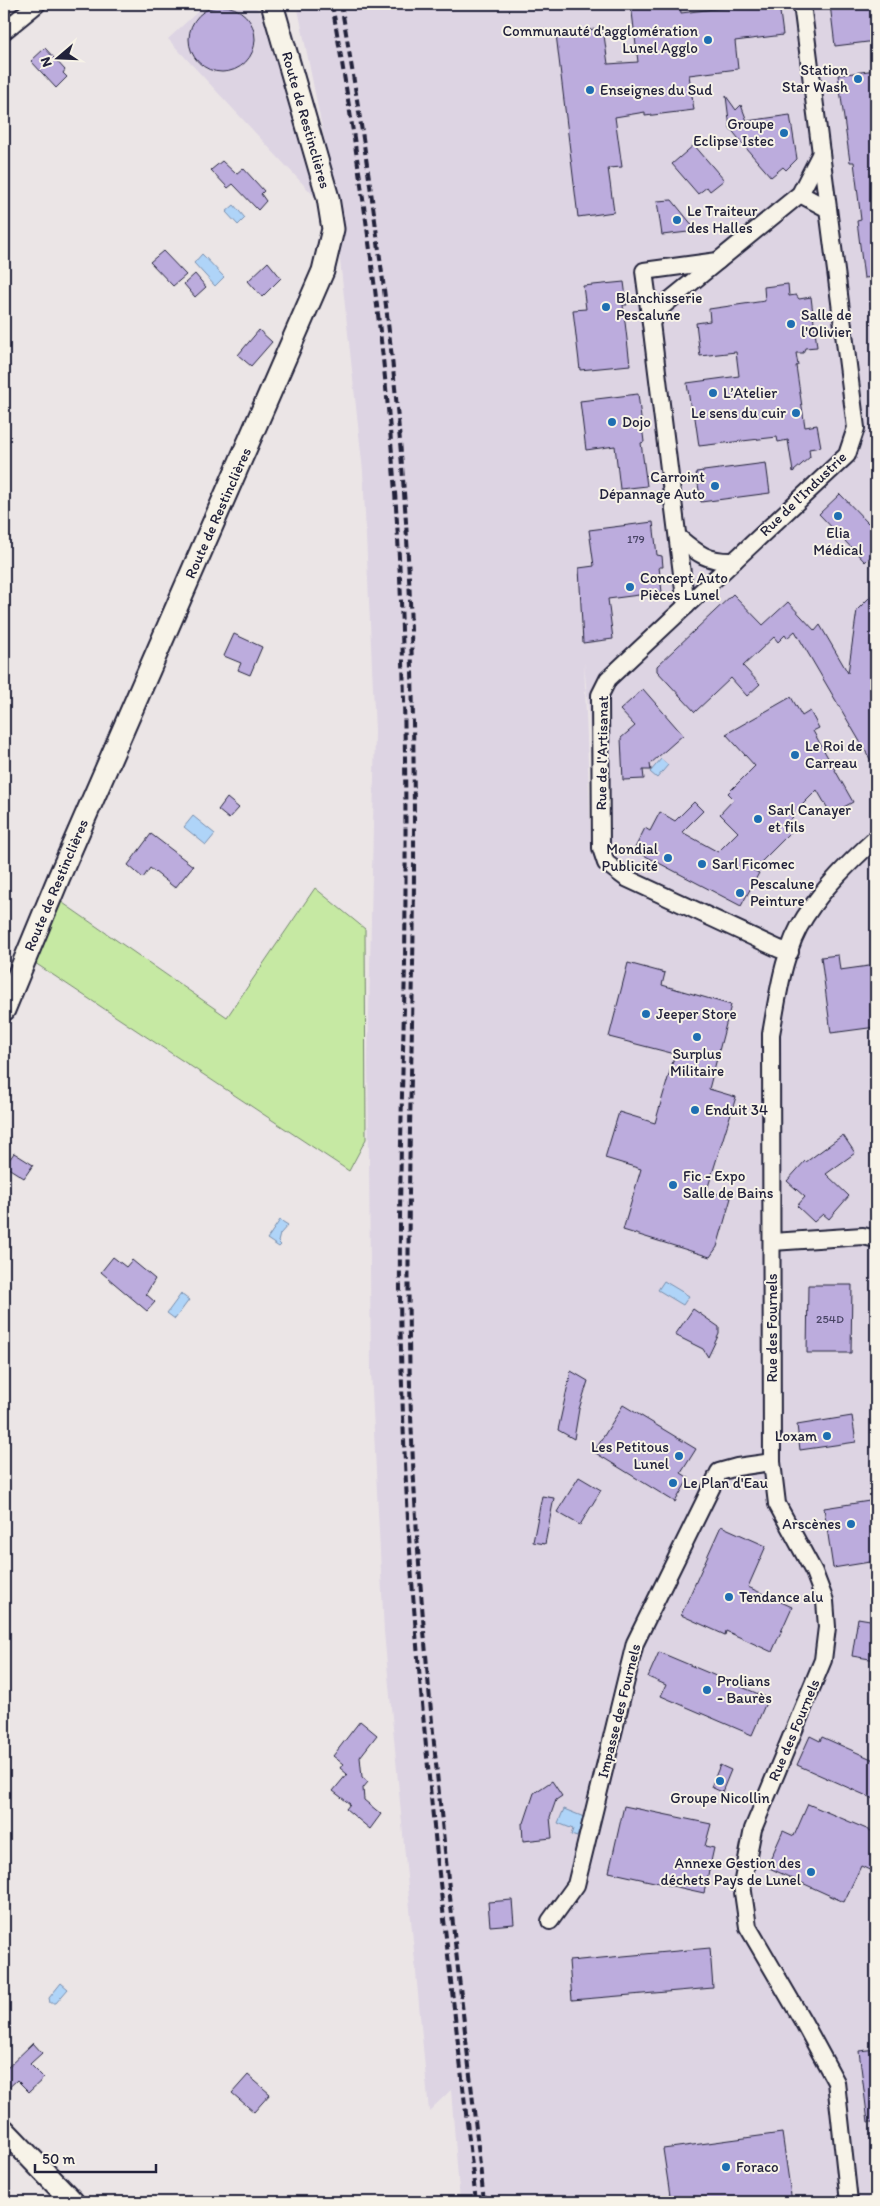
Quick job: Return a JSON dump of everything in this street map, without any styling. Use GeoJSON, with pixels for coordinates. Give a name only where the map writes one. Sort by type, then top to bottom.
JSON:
{"type":"FeatureCollection","features":[{"type":"Feature","properties":{"kind":"street"},"geometry":{"type":"LineString","coordinates":[[4,31],[38,4]]}},
{"type":"Feature","properties":{"kind":"street","name":"Route de Restinclières"},"geometry":{"type":"LineString","coordinates":[[4,1010],[59,877],[323,271],[327,257],[333,229],[328,198],[272,4]]}},
{"type":"Feature","properties":{"kind":"street","name":"Rue de l'Industrie"},"geometry":{"type":"LineString","coordinates":[[686,606],[847,455],[856,428],[802,4]]}},
{"type":"Feature","properties":{"kind":"street"},"geometry":{"type":"LineString","coordinates":[[651,323],[659,309],[800,194],[821,152]]}},
{"type":"Feature","properties":{"kind":"street"},"geometry":{"type":"LineString","coordinates":[[800,194],[828,209]]}},
{"type":"Feature","properties":{"kind":"street"},"geometry":{"type":"LineString","coordinates":[[686,606],[644,271],[718,261]]}},
{"type":"Feature","properties":{"kind":"street"},"geometry":{"type":"LineString","coordinates":[[678,537],[696,552],[711,560],[734,561]]}},
{"type":"Feature","properties":{"kind":"street","name":"Rue de l'Artisanat"},"geometry":{"type":"LineString","coordinates":[[686,606],[608,679],[600,695],[601,848],[606,863],[626,878],[779,949],[790,952]]}},
{"type":"Feature","properties":{"kind":"street","name":"Rue des Fournels"},"geometry":{"type":"LineString","coordinates":[[849,2202],[836,2082],[748,1927],[742,1885],[752,1829],[823,1660],[827,1627],[824,1601],[814,1572],[777,1504],[772,1462],[772,1034],[778,993],[790,952],[804,918],[841,870],[876,838]]}},
{"type":"Feature","properties":{"kind":"street"},"geometry":{"type":"LineString","coordinates":[[772,1242],[863,1236],[876,1239]]}},
{"type":"Feature","properties":{"kind":"street","name":"Impasse des Fournels"},"geometry":{"type":"LineString","coordinates":[[550,1921],[576,1885],[634,1643],[719,1472],[737,1466],[772,1462]]}},
{"type":"Feature","properties":{"kind":"street"},"geometry":{"type":"LineString","coordinates":[[4,2130],[73,2202]]}},
{"type":"Feature","properties":{"kind":"shaded area"},"geometry":{"type":"Polygon","coordinates":[[[206,4],[253,4],[262,15],[315,197],[168,39],[206,4]]]}},
{"type":"Feature","properties":{"kind":"shaded area"},"geometry":{"type":"Polygon","coordinates":[[[297,4],[876,4],[876,2202],[460,2202],[451,2090],[429,2111],[384,1632],[371,1371],[368,1061],[375,731],[363,471],[340,260],[340,217],[297,4]],[[584,662],[591,841],[593,767],[584,662]]]}},
{"type":"Feature","properties":{"kind":"green space"},"geometry":{"type":"Polygon","coordinates":[[[315,888],[365,929],[366,1139],[349,1171],[32,961],[60,901],[227,1017],[315,888]]]}},
{"type":"Feature","properties":{"kind":"water"},"geometry":{"type":"Polygon","coordinates":[[[234,205],[245,218],[238,225],[226,212],[234,205]]]}},
{"type":"Feature","properties":{"kind":"water"},"geometry":{"type":"Polygon","coordinates":[[[202,254],[224,277],[215,286],[194,263],[202,254]]]}},
{"type":"Feature","properties":{"kind":"water"},"geometry":{"type":"Polygon","coordinates":[[[661,759],[668,765],[657,778],[650,772],[661,759]]]}},
{"type":"Feature","properties":{"kind":"water"},"geometry":{"type":"Polygon","coordinates":[[[193,816],[215,834],[206,845],[184,827],[193,816]]]}},
{"type":"Feature","properties":{"kind":"water"},"geometry":{"type":"Polygon","coordinates":[[[280,1220],[288,1225],[280,1234],[278,1242],[281,1245],[279,1247],[267,1239],[280,1220]]]}},
{"type":"Feature","properties":{"kind":"water"},"geometry":{"type":"Polygon","coordinates":[[[664,1281],[689,1296],[683,1305],[658,1290],[664,1281]]]}},
{"type":"Feature","properties":{"kind":"water"},"geometry":{"type":"Polygon","coordinates":[[[181,1294],[189,1300],[175,1319],[167,1313],[181,1294]]]}},
{"type":"Feature","properties":{"kind":"water"},"geometry":{"type":"Polygon","coordinates":[[[564,1809],[584,1817],[577,1837],[571,1835],[573,1829],[558,1823],[564,1809]]]}},
{"type":"Feature","properties":{"kind":"water"},"geometry":{"type":"Polygon","coordinates":[[[61,1983],[68,1989],[56,2003],[50,2003],[49,1998],[61,1983]]]}},
{"type":"Feature","properties":{"kind":"building"},"geometry":{"type":"Polygon","coordinates":[[[631,4],[680,4],[681,13],[731,7],[731,4],[779,4],[783,35],[735,41],[738,69],[689,75],[694,110],[645,116],[645,112],[615,117],[622,167],[608,168],[614,212],[578,217],[556,34],[603,28],[608,64],[638,62],[631,4]]]}},
{"type":"Feature","properties":{"kind":"building"},"geometry":{"type":"Polygon","coordinates":[[[830,4],[876,4],[876,41],[835,46],[830,4]]]}},
{"type":"Feature","properties":{"kind":"building"},"geometry":{"type":"Polygon","coordinates":[[[215,6],[229,6],[241,11],[250,20],[255,32],[253,52],[246,63],[229,72],[215,72],[203,67],[194,58],[189,46],[189,32],[194,20],[203,11],[215,6]]]}},
{"type":"Feature","properties":{"kind":"building"},"geometry":{"type":"Polygon","coordinates":[[[45,48],[65,70],[63,73],[67,77],[56,88],[31,61],[45,48]]]}},
{"type":"Feature","properties":{"kind":"building"},"geometry":{"type":"Polygon","coordinates":[[[876,70],[876,277],[864,278],[857,221],[861,220],[854,162],[850,162],[838,75],[876,70]]]}},
{"type":"Feature","properties":{"kind":"building"},"geometry":{"type":"Polygon","coordinates":[[[726,96],[736,110],[741,105],[747,121],[790,115],[797,159],[786,170],[783,167],[771,177],[751,154],[730,128],[726,96]]]}},
{"type":"Feature","properties":{"kind":"building"},"geometry":{"type":"Polygon","coordinates":[[[694,145],[724,180],[710,191],[707,187],[698,194],[672,164],[694,145]]]}},
{"type":"Feature","properties":{"kind":"building"},"geometry":{"type":"Polygon","coordinates":[[[222,161],[236,174],[243,168],[264,191],[261,194],[266,201],[258,210],[233,184],[228,188],[211,170],[222,161]]]}},
{"type":"Feature","properties":{"kind":"building"},"geometry":{"type":"Polygon","coordinates":[[[672,200],[697,231],[662,235],[657,201],[672,200]]]}},
{"type":"Feature","properties":{"kind":"building"},"geometry":{"type":"Polygon","coordinates":[[[163,251],[186,275],[173,286],[150,262],[163,251]]]}},
{"type":"Feature","properties":{"kind":"building"},"geometry":{"type":"Polygon","coordinates":[[[268,262],[281,278],[262,297],[248,281],[268,262]]]}},
{"type":"Feature","properties":{"kind":"building"},"geometry":{"type":"Polygon","coordinates":[[[195,274],[206,287],[195,297],[184,284],[195,274]]]}},
{"type":"Feature","properties":{"kind":"building"},"geometry":{"type":"Polygon","coordinates":[[[624,282],[627,305],[623,305],[630,365],[580,370],[573,310],[586,309],[583,286],[624,282]]]}},
{"type":"Feature","properties":{"kind":"building"},"geometry":{"type":"Polygon","coordinates":[[[788,284],[789,296],[796,295],[799,299],[811,297],[817,347],[805,348],[803,353],[796,353],[798,365],[796,366],[805,427],[817,425],[821,447],[809,449],[810,457],[793,472],[788,440],[778,442],[777,437],[699,446],[694,411],[691,411],[687,383],[739,376],[736,352],[700,356],[696,323],[710,321],[709,309],[765,301],[764,287],[788,284]]]}},
{"type":"Feature","properties":{"kind":"building"},"geometry":{"type":"Polygon","coordinates":[[[259,330],[272,342],[251,366],[238,355],[259,330]]]}},
{"type":"Feature","properties":{"kind":"building","name":"Dojo"},"geometry":{"type":"Polygon","coordinates":[[[638,394],[644,442],[641,443],[647,486],[620,489],[615,446],[586,450],[580,401],[638,394]]]}},
{"type":"Feature","properties":{"kind":"building"},"geometry":{"type":"Polygon","coordinates":[[[766,463],[770,493],[701,502],[696,472],[766,463]]]}},
{"type":"Feature","properties":{"kind":"building"},"geometry":{"type":"Polygon","coordinates":[[[840,494],[868,523],[876,515],[876,551],[865,562],[819,514],[840,494]]]}},
{"type":"Feature","properties":{"kind":"building"},"geometry":{"type":"Polygon","coordinates":[[[653,522],[657,555],[662,556],[663,567],[659,567],[662,592],[608,599],[613,639],[583,643],[579,568],[594,566],[589,530],[653,522]]]}},
{"type":"Feature","properties":{"kind":"building"},"geometry":{"type":"Polygon","coordinates":[[[876,591],[876,769],[795,631],[787,638],[785,635],[778,642],[774,637],[743,666],[760,684],[747,696],[731,678],[695,712],[657,671],[657,666],[733,594],[763,625],[788,602],[815,631],[820,625],[848,673],[857,610],[876,591]]]}},
{"type":"Feature","properties":{"kind":"building"},"geometry":{"type":"Polygon","coordinates":[[[234,634],[262,647],[250,675],[238,670],[241,663],[224,656],[234,634]]]}},
{"type":"Feature","properties":{"kind":"building"},"geometry":{"type":"Polygon","coordinates":[[[643,689],[683,735],[650,764],[651,770],[643,770],[644,779],[623,780],[621,738],[635,726],[620,710],[643,689]]]}},
{"type":"Feature","properties":{"kind":"building"},"geometry":{"type":"Polygon","coordinates":[[[791,697],[802,716],[810,711],[819,728],[813,731],[853,802],[831,814],[817,790],[792,815],[793,817],[788,822],[794,829],[753,870],[759,873],[741,906],[634,850],[645,828],[650,831],[660,812],[675,821],[694,802],[703,811],[682,832],[718,852],[738,832],[720,814],[734,799],[728,793],[755,766],[726,734],[791,697]]]}},
{"type":"Feature","properties":{"kind":"building"},"geometry":{"type":"Polygon","coordinates":[[[227,798],[239,808],[229,819],[218,810],[227,798]]]}},
{"type":"Feature","properties":{"kind":"building"},"geometry":{"type":"Polygon","coordinates":[[[151,834],[193,866],[175,888],[150,868],[143,878],[128,865],[151,834]]]}},
{"type":"Feature","properties":{"kind":"building"},"geometry":{"type":"Polygon","coordinates":[[[838,955],[840,970],[876,965],[876,1027],[831,1033],[821,957],[838,955]]]}},
{"type":"Feature","properties":{"kind":"building"},"geometry":{"type":"Polygon","coordinates":[[[628,963],[665,973],[662,985],[731,1005],[709,1089],[736,1097],[707,1190],[731,1198],[717,1247],[710,1257],[623,1230],[641,1169],[605,1158],[619,1112],[655,1123],[675,1054],[609,1037],[628,963]]]}},
{"type":"Feature","properties":{"kind":"building"},"geometry":{"type":"Polygon","coordinates":[[[843,1135],[855,1153],[826,1174],[849,1196],[829,1219],[823,1214],[814,1222],[797,1206],[805,1197],[787,1181],[805,1161],[843,1135]]]}},
{"type":"Feature","properties":{"kind":"building"},"geometry":{"type":"Polygon","coordinates":[[[14,1153],[33,1165],[24,1178],[5,1166],[14,1153]]]}},
{"type":"Feature","properties":{"kind":"building"},"geometry":{"type":"Polygon","coordinates":[[[113,1257],[126,1267],[132,1260],[155,1279],[146,1294],[155,1302],[147,1311],[101,1272],[113,1257]]]}},
{"type":"Feature","properties":{"kind":"building"},"geometry":{"type":"Polygon","coordinates":[[[808,1285],[852,1285],[851,1353],[807,1353],[808,1285]]]}},
{"type":"Feature","properties":{"kind":"building"},"geometry":{"type":"Polygon","coordinates":[[[693,1309],[719,1327],[719,1334],[708,1357],[703,1349],[675,1335],[693,1309]]]}},
{"type":"Feature","properties":{"kind":"building"},"geometry":{"type":"Polygon","coordinates":[[[571,1371],[588,1381],[579,1409],[574,1439],[558,1430],[571,1371]]]}},
{"type":"Feature","properties":{"kind":"building"},"geometry":{"type":"Polygon","coordinates":[[[623,1405],[696,1449],[681,1473],[689,1478],[675,1502],[594,1452],[623,1405]]]}},
{"type":"Feature","properties":{"kind":"building","name":"Loxam"},"geometry":{"type":"Polygon","coordinates":[[[852,1416],[856,1442],[800,1450],[797,1425],[852,1416]]]}},
{"type":"Feature","properties":{"kind":"building"},"geometry":{"type":"Polygon","coordinates":[[[579,1477],[601,1490],[580,1525],[557,1512],[579,1477]]]}},
{"type":"Feature","properties":{"kind":"building"},"geometry":{"type":"Polygon","coordinates":[[[542,1496],[554,1498],[545,1544],[533,1542],[542,1496]]]}},
{"type":"Feature","properties":{"kind":"building","name":"Arscènes"},"geometry":{"type":"Polygon","coordinates":[[[876,1500],[876,1561],[833,1568],[824,1508],[876,1500]]]}},
{"type":"Feature","properties":{"kind":"building","name":"Tendance alu"},"geometry":{"type":"Polygon","coordinates":[[[721,1526],[766,1546],[748,1587],[792,1607],[772,1652],[726,1631],[725,1635],[681,1615],[721,1526]]]}},
{"type":"Feature","properties":{"kind":"building"},"geometry":{"type":"Polygon","coordinates":[[[858,1618],[876,1621],[876,1660],[852,1656],[858,1618]]]}},
{"type":"Feature","properties":{"kind":"building","name":"Prolians - Baurès"},"geometry":{"type":"Polygon","coordinates":[[[659,1652],[768,1698],[752,1735],[661,1696],[666,1685],[648,1677],[659,1652]]]}},
{"type":"Feature","properties":{"kind":"building"},"geometry":{"type":"Polygon","coordinates":[[[360,1721],[377,1735],[360,1757],[362,1777],[368,1782],[363,1788],[364,1800],[381,1814],[370,1829],[346,1809],[350,1804],[333,1791],[347,1774],[340,1768],[343,1764],[333,1756],[360,1721]]]}},
{"type":"Feature","properties":{"kind":"building"},"geometry":{"type":"Polygon","coordinates":[[[810,1736],[820,1741],[822,1737],[876,1761],[876,1800],[797,1765],[810,1736]]]}},
{"type":"Feature","properties":{"kind":"building","name":"Groupe Nicollin"},"geometry":{"type":"Polygon","coordinates":[[[720,1765],[731,1770],[722,1792],[711,1787],[720,1765]]]}},
{"type":"Feature","properties":{"kind":"building"},"geometry":{"type":"Polygon","coordinates":[[[552,1781],[562,1796],[556,1800],[550,1817],[552,1838],[523,1841],[522,1823],[524,1823],[534,1793],[552,1781]]]}},
{"type":"Feature","properties":{"kind":"building"},"geometry":{"type":"Polygon","coordinates":[[[808,1804],[876,1833],[876,1873],[861,1866],[844,1902],[767,1867],[783,1831],[794,1836],[808,1804]]]}},
{"type":"Feature","properties":{"kind":"building"},"geometry":{"type":"Polygon","coordinates":[[[624,1806],[711,1824],[705,1846],[714,1848],[704,1893],[609,1872],[624,1806]]]}},
{"type":"Feature","properties":{"kind":"building"},"geometry":{"type":"Polygon","coordinates":[[[512,1900],[514,1924],[490,1926],[488,1902],[512,1900]]]}},
{"type":"Feature","properties":{"kind":"building"},"geometry":{"type":"Polygon","coordinates":[[[710,1948],[713,1988],[572,2000],[569,1961],[710,1948]]]}},
{"type":"Feature","properties":{"kind":"building"},"geometry":{"type":"Polygon","coordinates":[[[33,2043],[42,2053],[30,2064],[44,2078],[29,2092],[17,2080],[4,2092],[4,2071],[33,2043]]]}},
{"type":"Feature","properties":{"kind":"building"},"geometry":{"type":"Polygon","coordinates":[[[876,2049],[876,2122],[868,2122],[859,2051],[876,2049]]]}},
{"type":"Feature","properties":{"kind":"building"},"geometry":{"type":"Polygon","coordinates":[[[248,2075],[270,2094],[254,2112],[232,2093],[248,2075]]]}},
{"type":"Feature","properties":{"kind":"building","name":"Foraco"},"geometry":{"type":"Polygon","coordinates":[[[782,2133],[792,2202],[671,2202],[663,2149],[782,2133]]]}},
{"type":"Feature","properties":{"kind":"railway"},"geometry":{"type":"LineString","coordinates":[[332,4],[368,238],[387,395],[394,474],[402,631],[406,839],[400,1280],[406,1488],[421,1692],[431,1795],[476,2202]]}},
{"type":"Feature","properties":{"kind":"railway"},"geometry":{"type":"LineString","coordinates":[[341,4],[377,238],[396,395],[403,474],[411,631],[414,798],[414,922],[408,1280],[414,1488],[429,1692],[439,1795],[484,2202]]}},
{"type":"Feature","properties":{"kind":"place","name":"Communauté d'agglomération Lunel Agglo"},"geometry":{"type":"Point","coordinates":[708,40]}},
{"type":"Feature","properties":{"kind":"place","name":"Station Star Wash"},"geometry":{"type":"Point","coordinates":[858,79]}},
{"type":"Feature","properties":{"kind":"place","name":"Enseignes du Sud"},"geometry":{"type":"Point","coordinates":[590,90]}},
{"type":"Feature","properties":{"kind":"place","name":"Groupe Eclipse Istec"},"geometry":{"type":"Point","coordinates":[784,133]}},
{"type":"Feature","properties":{"kind":"place","name":"Le Traiteur des Halles"},"geometry":{"type":"Point","coordinates":[677,220]}},
{"type":"Feature","properties":{"kind":"place","name":"Blanchisserie Pescalune"},"geometry":{"type":"Point","coordinates":[606,307]}},
{"type":"Feature","properties":{"kind":"place","name":"Salle de l'Olivier"},"geometry":{"type":"Point","coordinates":[791,324]}},
{"type":"Feature","properties":{"kind":"place","name":"L’Atelier"},"geometry":{"type":"Point","coordinates":[713,393]}},
{"type":"Feature","properties":{"kind":"place","name":"Le sens du cuir"},"geometry":{"type":"Point","coordinates":[796,413]}},
{"type":"Feature","properties":{"kind":"place","name":"Dojo"},"geometry":{"type":"Point","coordinates":[612,422]}},
{"type":"Feature","properties":{"kind":"place","name":"Carroint Dépannage Auto"},"geometry":{"type":"Point","coordinates":[715,486]}},
{"type":"Feature","properties":{"kind":"place","name":"Elia Médical"},"geometry":{"type":"Point","coordinates":[838,516]}},
{"type":"Feature","properties":{"kind":"place","name":"Concept Auto Pièces Lunel"},"geometry":{"type":"Point","coordinates":[630,587]}},
{"type":"Feature","properties":{"kind":"place","name":"Le Roi de Carreau"},"geometry":{"type":"Point","coordinates":[795,755]}},
{"type":"Feature","properties":{"kind":"place","name":"Sarl Canayer et fils"},"geometry":{"type":"Point","coordinates":[758,819]}},
{"type":"Feature","properties":{"kind":"place","name":"Mondial Publicité"},"geometry":{"type":"Point","coordinates":[668,858]}},
{"type":"Feature","properties":{"kind":"place","name":"Sarl Ficomec"},"geometry":{"type":"Point","coordinates":[702,864]}},
{"type":"Feature","properties":{"kind":"place","name":"Pescalune Peinture"},"geometry":{"type":"Point","coordinates":[740,893]}},
{"type":"Feature","properties":{"kind":"place","name":"Jeeper Store"},"geometry":{"type":"Point","coordinates":[646,1014]}},
{"type":"Feature","properties":{"kind":"place","name":"Surplus Militaire"},"geometry":{"type":"Point","coordinates":[697,1037]}},
{"type":"Feature","properties":{"kind":"place","name":"Enduit 34"},"geometry":{"type":"Point","coordinates":[695,1110]}},
{"type":"Feature","properties":{"kind":"place","name":"Fic - Expo Salle de Bains"},"geometry":{"type":"Point","coordinates":[673,1185]}},
{"type":"Feature","properties":{"kind":"place","name":"Loxam"},"geometry":{"type":"Point","coordinates":[827,1436]}},
{"type":"Feature","properties":{"kind":"place","name":"Les Petitous Lunel"},"geometry":{"type":"Point","coordinates":[679,1456]}},
{"type":"Feature","properties":{"kind":"place","name":"Le Plan d'Eau"},"geometry":{"type":"Point","coordinates":[673,1483]}},
{"type":"Feature","properties":{"kind":"place","name":"Arscènes"},"geometry":{"type":"Point","coordinates":[851,1524]}},
{"type":"Feature","properties":{"kind":"place","name":"Tendance alu"},"geometry":{"type":"Point","coordinates":[729,1597]}},
{"type":"Feature","properties":{"kind":"place","name":"Prolians - Baurès"},"geometry":{"type":"Point","coordinates":[707,1690]}},
{"type":"Feature","properties":{"kind":"place","name":"Groupe Nicollin"},"geometry":{"type":"Point","coordinates":[720,1781]}},
{"type":"Feature","properties":{"kind":"place","name":"Annexe Gestion des déchets Pays de Lunel"},"geometry":{"type":"Point","coordinates":[811,1872]}},
{"type":"Feature","properties":{"kind":"place","name":"Foraco"},"geometry":{"type":"Point","coordinates":[726,2167]}}]}
